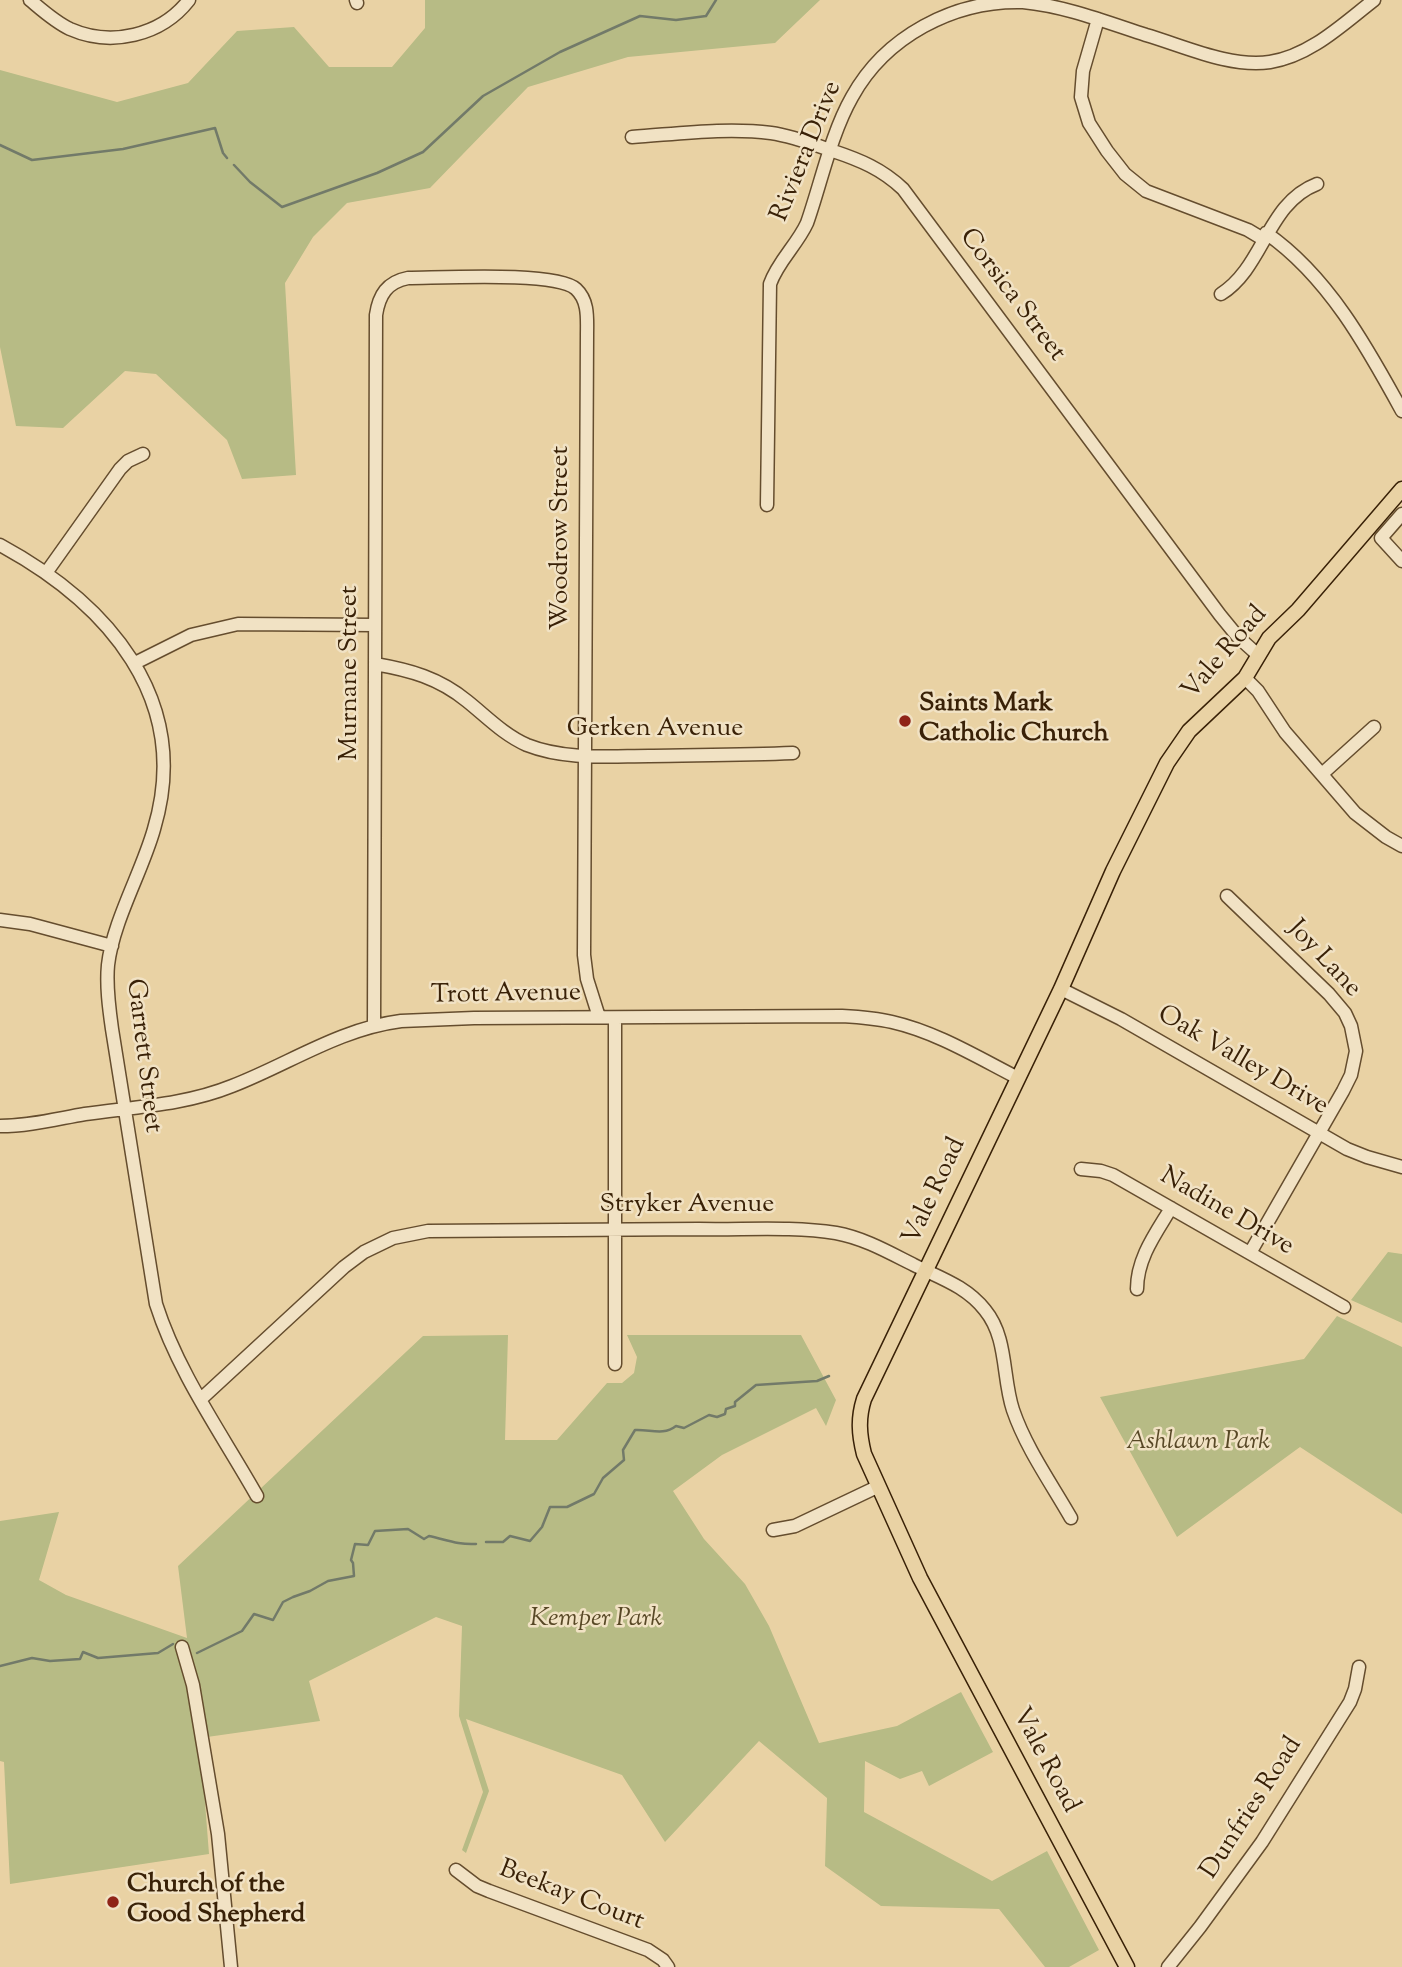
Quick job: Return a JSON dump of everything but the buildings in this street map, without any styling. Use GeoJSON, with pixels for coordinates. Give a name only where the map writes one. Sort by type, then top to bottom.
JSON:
{"type":"FeatureCollection","features":[{"type":"Feature","properties":{"kind":"main road","name":"Vale Road"},"geometry":{"type":"LineString","coordinates":[[1127,1967],[920,1578],[877,1487],[862,1446],[859,1424],[861,1411],[864,1399],[1061,989],[1113,871],[1167,763],[1189,731],[1245,678],[1269,638],[1298,610],[1402,488]]}},
{"type":"Feature","properties":{"kind":"street"},"geometry":{"type":"LineString","coordinates":[[30,0],[57,22],[71,29],[86,35],[116,38],[145,32],[173,16],[188,0]]}},
{"type":"Feature","properties":{"kind":"street","name":"Riviera Drive"},"geometry":{"type":"LineString","coordinates":[[767,505],[770,284],[779,263],[802,234],[850,99],[874,65],[905,36],[939,16],[979,4],[1021,2],[1098,19],[1214,55],[1246,62],[1268,63],[1298,54],[1314,45],[1374,0]]}},
{"type":"Feature","properties":{"kind":"street"},"geometry":{"type":"LineString","coordinates":[[1098,19],[1083,71],[1081,97],[1088,123],[1107,151],[1125,174],[1146,191],[1265,236],[1286,247],[1306,266],[1359,338],[1402,411]]}},
{"type":"Feature","properties":{"kind":"street","name":"Corsica Street"},"geometry":{"type":"LineString","coordinates":[[632,137],[751,131],[794,138],[877,169],[903,190],[1220,615],[1238,637],[1258,655]]}},
{"type":"Feature","properties":{"kind":"street"},"geometry":{"type":"LineString","coordinates":[[1221,293],[1240,279],[1265,236],[1291,200],[1317,184]]}},
{"type":"Feature","properties":{"kind":"street","name":"Woodrow Street"},"geometry":{"type":"LineString","coordinates":[[376,320],[378,305],[386,288],[393,282],[408,278],[547,279],[572,285],[581,295],[586,310],[584,955],[587,979],[599,1017]]}},
{"type":"Feature","properties":{"kind":"street","name":"Murnane Street"},"geometry":{"type":"LineString","coordinates":[[374,1025],[376,320]]}},
{"type":"Feature","properties":{"kind":"street"},"geometry":{"type":"LineString","coordinates":[[46,573],[120,469],[128,461],[143,454]]}},
{"type":"Feature","properties":{"kind":"street"},"geometry":{"type":"LineString","coordinates":[[1381,538],[1402,514]]}},
{"type":"Feature","properties":{"kind":"street"},"geometry":{"type":"LineString","coordinates":[[1374,521],[1381,538],[1402,561]]}},
{"type":"Feature","properties":{"kind":"street"},"geometry":{"type":"LineString","coordinates":[[1364,533],[1381,538]]}},
{"type":"Feature","properties":{"kind":"street","name":"Garrett Street"},"geometry":{"type":"LineString","coordinates":[[0,545],[46,573],[115,634],[145,683],[159,726],[162,789],[154,830],[112,946],[107,986],[156,1304],[170,1344],[257,1496]]}},
{"type":"Feature","properties":{"kind":"street"},"geometry":{"type":"LineString","coordinates":[[135,663],[191,635],[238,624],[375,625]]}},
{"type":"Feature","properties":{"kind":"street","name":"Gerken Avenue"},"geometry":{"type":"LineString","coordinates":[[375,664],[407,669],[438,681],[524,744],[562,755],[692,756],[793,753]]}},
{"type":"Feature","properties":{"kind":"street"},"geometry":{"type":"LineString","coordinates":[[1245,678],[1258,691],[1285,732],[1362,819],[1402,846]]}},
{"type":"Feature","properties":{"kind":"street"},"geometry":{"type":"LineString","coordinates":[[1322,775],[1374,727]]}},
{"type":"Feature","properties":{"kind":"street","name":"Joy Lane"},"geometry":{"type":"LineString","coordinates":[[1227,896],[1329,993],[1345,1013],[1351,1026],[1356,1051],[1351,1075],[1250,1253]]}},
{"type":"Feature","properties":{"kind":"street"},"geometry":{"type":"LineString","coordinates":[[0,920],[30,924],[112,946]]}},
{"type":"Feature","properties":{"kind":"street","name":"Oak Valley Drive"},"geometry":{"type":"LineString","coordinates":[[1061,989],[1121,1019],[1320,1133],[1367,1157],[1402,1167]]}},
{"type":"Feature","properties":{"kind":"street","name":"Trott Avenue"},"geometry":{"type":"LineString","coordinates":[[0,1126],[23,1125],[183,1101],[222,1090],[324,1042],[374,1025],[401,1021],[599,1017],[870,1018],[902,1024],[1018,1078]]}},
{"type":"Feature","properties":{"kind":"street"},"geometry":{"type":"LineString","coordinates":[[615,1018],[615,1364]]}},
{"type":"Feature","properties":{"kind":"street","name":"Nadine Drive"},"geometry":{"type":"LineString","coordinates":[[1081,1169],[1113,1175],[1344,1307]]}},
{"type":"Feature","properties":{"kind":"street"},"geometry":{"type":"LineString","coordinates":[[1137,1289],[1143,1256],[1171,1208]]}},
{"type":"Feature","properties":{"kind":"street","name":"Stryker Avenue"},"geometry":{"type":"LineString","coordinates":[[201,1399],[344,1267],[364,1252],[393,1238],[428,1231],[815,1231],[839,1234],[926,1269],[964,1290],[981,1305],[993,1322],[1003,1351],[1007,1386],[1014,1412],[1071,1518]]}},
{"type":"Feature","properties":{"kind":"street"},"geometry":{"type":"LineString","coordinates":[[773,1530],[794,1526],[877,1487]]}},
{"type":"Feature","properties":{"kind":"street"},"geometry":{"type":"LineString","coordinates":[[182,1647],[193,1685],[218,1834],[231,1967]]}},
{"type":"Feature","properties":{"kind":"street","name":"Dunfries Road"},"geometry":{"type":"LineString","coordinates":[[1168,1967],[1285,1809],[1350,1702],[1359,1667]]}},
{"type":"Feature","properties":{"kind":"street","name":"Beekay Court"},"geometry":{"type":"LineString","coordinates":[[456,1870],[466,1879],[489,1891],[648,1950],[668,1967]]}},
{"type":"Feature","properties":{"kind":"green space"},"geometry":{"type":"Polygon","coordinates":[[[425,0],[820,0],[775,43],[628,57],[528,87],[430,188],[347,203],[313,237],[285,283],[296,475],[242,479],[227,440],[156,374],[125,371],[63,428],[16,426],[0,347],[0,70],[117,102],[188,83],[237,31],[294,27],[329,67],[392,67],[425,28],[425,0]]]}},
{"type":"Feature","properties":{"kind":"green space"},"geometry":{"type":"Polygon","coordinates":[[[1388,1252],[1402,1254],[1402,1323],[1351,1300],[1388,1252]]]}},
{"type":"Feature","properties":{"kind":"green space","name":"Ashlawn Park"},"geometry":{"type":"Polygon","coordinates":[[[1337,1316],[1402,1347],[1402,1514],[1300,1447],[1177,1537],[1100,1397],[1304,1359],[1337,1316]]]}},
{"type":"Feature","properties":{"kind":"green space","name":"Kemper Park"},"geometry":{"type":"Polygon","coordinates":[[[508,1335],[505,1440],[557,1440],[607,1383],[622,1383],[634,1373],[637,1357],[627,1335],[801,1335],[836,1400],[826,1426],[816,1408],[722,1455],[673,1491],[704,1539],[745,1584],[769,1626],[819,1743],[897,1726],[961,1692],[993,1752],[929,1786],[922,1771],[900,1779],[865,1761],[864,1812],[992,1881],[1047,1851],[1099,1950],[1069,1967],[1045,1967],[999,1909],[881,1906],[825,1866],[827,1798],[759,1741],[665,1842],[622,1775],[466,1719],[489,1791],[466,1853],[462,1850],[483,1792],[459,1716],[462,1626],[436,1617],[309,1681],[320,1721],[200,1738],[209,1854],[10,1884],[4,1762],[0,1761],[0,1521],[59,1512],[39,1580],[66,1595],[187,1638],[178,1566],[423,1336],[508,1335]]]}},
{"type":"Feature","properties":{"kind":"waterway"},"geometry":{"type":"LineString","coordinates":[[234,165],[250,182],[282,207],[377,173],[423,152],[483,96],[560,52],[640,16],[676,20],[706,16],[716,0]]}},
{"type":"Feature","properties":{"kind":"waterway"},"geometry":{"type":"LineString","coordinates":[[0,145],[32,160],[123,149],[215,128],[227,158]]}},
{"type":"Feature","properties":{"kind":"waterway"},"geometry":{"type":"LineString","coordinates":[[486,1542],[503,1542],[510,1536],[530,1541],[542,1527],[550,1507],[567,1507],[594,1494],[603,1478],[624,1460],[623,1450],[635,1430],[661,1431],[676,1426],[684,1428],[709,1415],[717,1417],[725,1414],[726,1409],[735,1406],[735,1402],[756,1385],[817,1381],[829,1376]]}},
{"type":"Feature","properties":{"kind":"waterway"},"geometry":{"type":"LineString","coordinates":[[197,1653],[242,1631],[254,1614],[273,1620],[283,1602],[328,1581],[354,1576],[351,1560],[355,1544],[368,1545],[375,1531],[408,1529],[424,1539],[429,1536],[476,1544]]}},
{"type":"Feature","properties":{"kind":"waterway"},"geometry":{"type":"LineString","coordinates":[[0,1666],[32,1658],[50,1661],[80,1659],[83,1652],[98,1658],[158,1653],[173,1644]]}},
{"type":"Feature","properties":{"kind":"place","name":"Saints Mark Catholic Church"},"geometry":{"type":"Point","coordinates":[905,721]}},
{"type":"Feature","properties":{"kind":"place","name":"Church of the Good Shepherd"},"geometry":{"type":"Point","coordinates":[113,1902]}}]}
